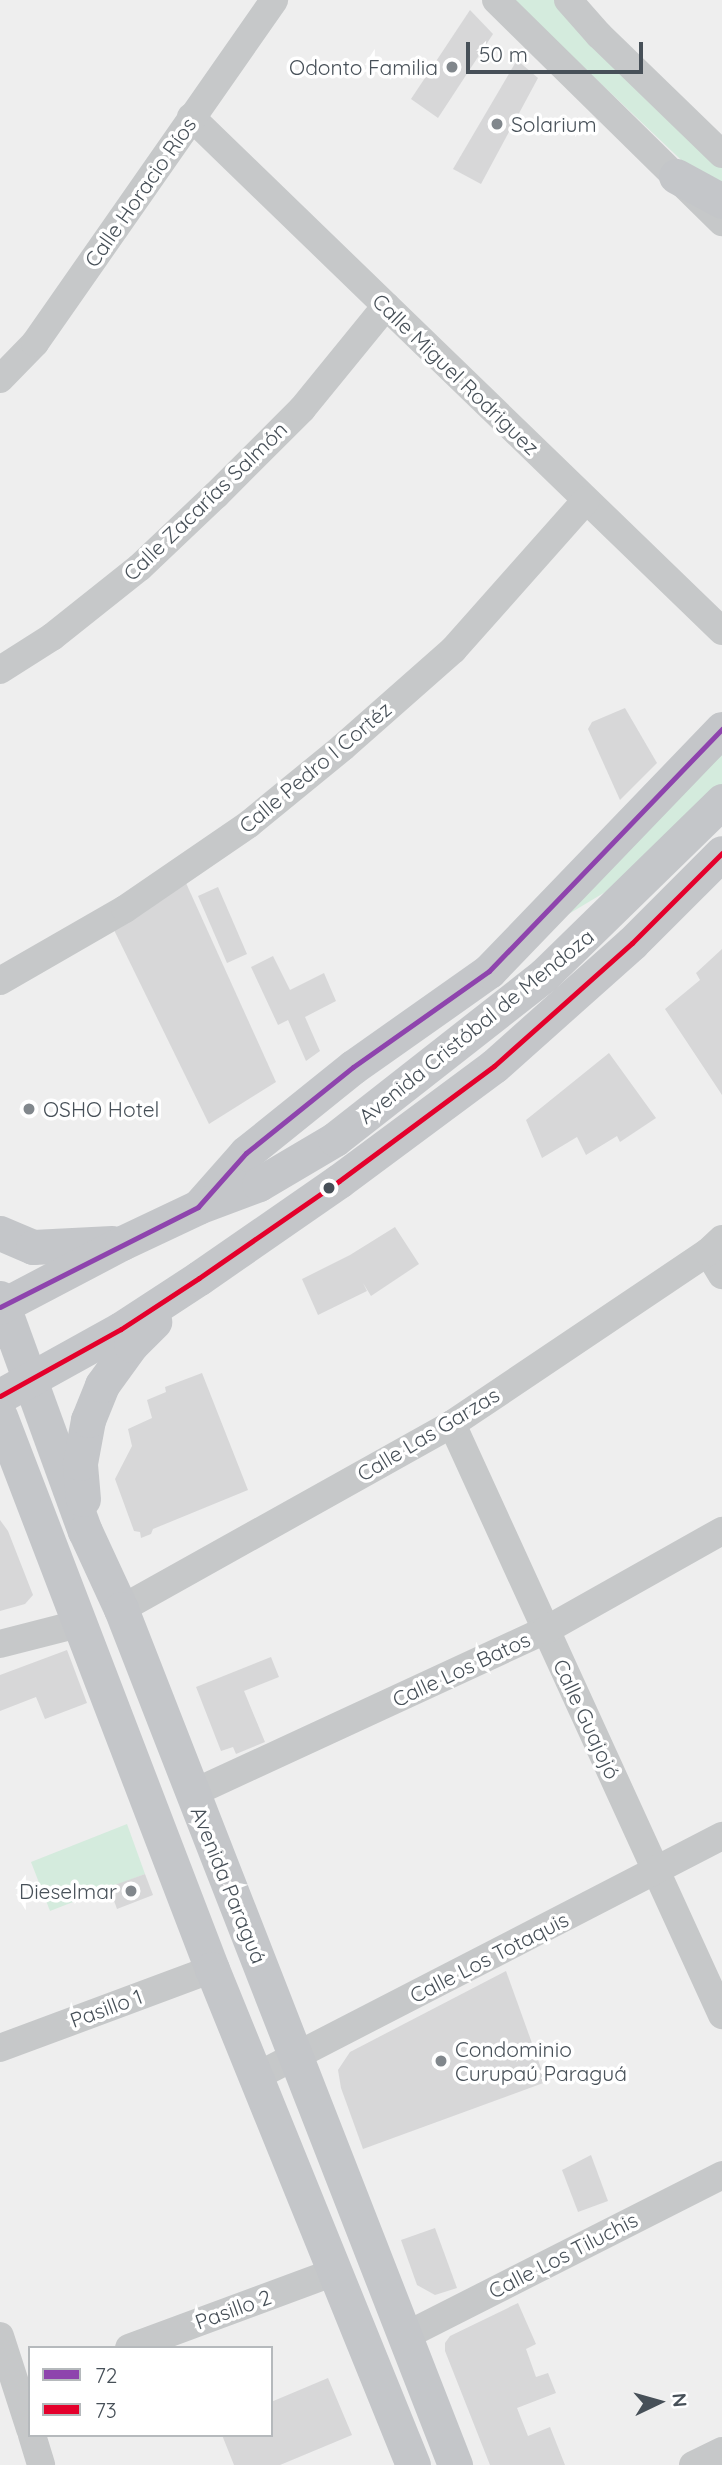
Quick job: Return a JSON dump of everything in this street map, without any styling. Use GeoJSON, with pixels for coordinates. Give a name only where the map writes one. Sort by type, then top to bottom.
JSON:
{"type":"FeatureCollection","features":[{"type":"Feature","properties":{"kind":"main road"},"geometry":{"type":"LineString","coordinates":[[676,176],[722,201]]}},
{"type":"Feature","properties":{"kind":"main road","name":"Avenida Cristóbal de Mendoza"},"geometry":{"type":"LineString","coordinates":[[198,1207],[246,1153],[353,1068],[489,971],[722,729]]}},
{"type":"Feature","properties":{"kind":"main road","name":"Avenida Cristóbal de Mendoza"},"geometry":{"type":"LineString","coordinates":[[7,1355],[122,1242],[198,1207],[259,1184],[335,1139],[544,975],[611,913],[722,801]]}},
{"type":"Feature","properties":{"kind":"main road","name":"Avenida Cristóbal de Mendoza"},"geometry":{"type":"LineString","coordinates":[[7,1355],[63,1362],[199,1278],[339,1181],[494,1066],[632,943],[722,853]]}},
{"type":"Feature","properties":{"kind":"main road"},"geometry":{"type":"LineString","coordinates":[[489,971],[611,913]]}},
{"type":"Feature","properties":{"kind":"main road"},"geometry":{"type":"LineString","coordinates":[[0,1233],[33,1247],[122,1242]]}},
{"type":"Feature","properties":{"kind":"main road"},"geometry":{"type":"LineString","coordinates":[[85,1531],[80,1463],[88,1420],[102,1385],[131,1345],[199,1278]]}},
{"type":"Feature","properties":{"kind":"main road"},"geometry":{"type":"LineString","coordinates":[[7,1355],[45,1531],[78,1624],[255,2077],[337,2271],[413,2465]]}},
{"type":"Feature","properties":{"kind":"main road","name":"Avenida Paraguá"},"geometry":{"type":"LineString","coordinates":[[7,1355],[45,1423],[85,1531],[121,1609],[455,2465]]}},
{"type":"Feature","properties":{"kind":"main road"},"geometry":{"type":"LineString","coordinates":[[0,1484],[45,1531]]}},
{"type":"Feature","properties":{"kind":"street","name":"Calle Horacio Ríos"},"geometry":{"type":"LineString","coordinates":[[0,379],[35,343],[274,0]]}},
{"type":"Feature","properties":{"kind":"street"},"geometry":{"type":"LineString","coordinates":[[568,0],[600,35],[722,154]]}},
{"type":"Feature","properties":{"kind":"street"},"geometry":{"type":"LineString","coordinates":[[498,1],[722,222]]}},
{"type":"Feature","properties":{"kind":"street","name":"Calle Miguel Rodriguez"},"geometry":{"type":"LineString","coordinates":[[191,117],[722,631]]}},
{"type":"Feature","properties":{"kind":"street","name":"Calle Zacarías Salmón"},"geometry":{"type":"LineString","coordinates":[[0,670],[52,636],[140,567],[302,409],[386,306]]}},
{"type":"Feature","properties":{"kind":"street","name":"Calle Pedro I Cortéz"},"geometry":{"type":"LineString","coordinates":[[0,981],[125,909],[249,824],[312,773],[453,650],[586,500]]}},
{"type":"Feature","properties":{"kind":"street","name":"Calle Las Garzas"},"geometry":{"type":"LineString","coordinates":[[121,1609],[452,1424],[717,1255]]}},
{"type":"Feature","properties":{"kind":"street","name":"Calle Guajojó"},"geometry":{"type":"LineString","coordinates":[[452,1424],[722,2015]]}},
{"type":"Feature","properties":{"kind":"street","name":"Calle Los Batos"},"geometry":{"type":"LineString","coordinates":[[193,1793],[546,1630],[722,1531]]}},
{"type":"Feature","properties":{"kind":"street"},"geometry":{"type":"LineString","coordinates":[[0,1644],[78,1624]]}},
{"type":"Feature","properties":{"kind":"street","name":"Calle Los Totaquis"},"geometry":{"type":"LineString","coordinates":[[255,2077],[722,1836]]}},
{"type":"Feature","properties":{"kind":"street","name":"Pasillo 1"},"geometry":{"type":"LineString","coordinates":[[0,2048],[212,1969]]}},
{"type":"Feature","properties":{"kind":"street","name":"Calle Los Tiluchis"},"geometry":{"type":"LineString","coordinates":[[405,2336],[722,2175]]}},
{"type":"Feature","properties":{"kind":"street","name":"Pasillo 2"},"geometry":{"type":"LineString","coordinates":[[135,2346],[337,2271]]}},
{"type":"Feature","properties":{"kind":"street"},"geometry":{"type":"LineString","coordinates":[[0,2336],[28,2423]]}},
{"type":"Feature","properties":{"kind":"street"},"geometry":{"type":"LineString","coordinates":[[33,2437],[41,2465]]}},
{"type":"Feature","properties":{"kind":"street"},"geometry":{"type":"LineString","coordinates":[[693,2465],[722,2451]]}},
{"type":"Feature","properties":{"kind":"green space"},"geometry":{"type":"Polygon","coordinates":[[[513,0],[556,0],[722,168],[722,191],[699,177],[513,0]]]}},
{"type":"Feature","properties":{"kind":"green space"},"geometry":{"type":"Polygon","coordinates":[[[722,749],[722,784],[698,812],[612,888],[552,924],[722,749]]]}},
{"type":"Feature","properties":{"kind":"green space"},"geometry":{"type":"Polygon","coordinates":[[[127,1824],[145,1874],[50,1911],[31,1862],[127,1824]]]}},
{"type":"Feature","properties":{"kind":"building","name":"Odonto Familia"},"geometry":{"type":"Polygon","coordinates":[[[470,10],[493,34],[438,118],[411,99],[470,10]]]}},
{"type":"Feature","properties":{"kind":"building","name":"Solarium"},"geometry":{"type":"Polygon","coordinates":[[[517,60],[538,78],[481,184],[453,169],[517,60]]]}},
{"type":"Feature","properties":{"kind":"building"},"geometry":{"type":"Polygon","coordinates":[[[625,708],[657,763],[620,800],[588,729],[592,722],[625,708]]]}},
{"type":"Feature","properties":{"kind":"building"},"geometry":{"type":"Polygon","coordinates":[[[186,883],[276,1082],[209,1124],[114,930],[186,883]]]}},
{"type":"Feature","properties":{"kind":"building"},"geometry":{"type":"Polygon","coordinates":[[[218,887],[247,954],[227,963],[198,896],[218,887]]]}},
{"type":"Feature","properties":{"kind":"building"},"geometry":{"type":"Polygon","coordinates":[[[722,949],[722,1095],[665,1009],[700,980],[696,973],[722,949]]]}},
{"type":"Feature","properties":{"kind":"building"},"geometry":{"type":"Polygon","coordinates":[[[273,956],[290,990],[324,973],[336,1001],[305,1017],[320,1051],[306,1061],[288,1020],[278,1025],[251,967],[273,956]]]}},
{"type":"Feature","properties":{"kind":"building"},"geometry":{"type":"Polygon","coordinates":[[[609,1053],[656,1118],[620,1142],[617,1136],[586,1155],[577,1137],[542,1158],[526,1120],[609,1053]]]}},
{"type":"Feature","properties":{"kind":"building"},"geometry":{"type":"Polygon","coordinates":[[[395,1227],[419,1264],[371,1296],[363,1283],[367,1291],[318,1315],[302,1279],[350,1255],[395,1227]]]}},
{"type":"Feature","properties":{"kind":"building"},"geometry":{"type":"Polygon","coordinates":[[[202,1373],[248,1490],[153,1529],[151,1534],[141,1538],[140,1532],[134,1531],[115,1479],[132,1446],[128,1429],[152,1418],[147,1400],[166,1392],[165,1387],[202,1373]]]}},
{"type":"Feature","properties":{"kind":"building"},"geometry":{"type":"Polygon","coordinates":[[[0,1520],[8,1531],[33,1595],[25,1604],[0,1611],[0,1520]]]}},
{"type":"Feature","properties":{"kind":"building"},"geometry":{"type":"Polygon","coordinates":[[[67,1650],[87,1703],[45,1719],[36,1697],[0,1711],[0,1675],[67,1650]]]}},
{"type":"Feature","properties":{"kind":"building"},"geometry":{"type":"Polygon","coordinates":[[[271,1657],[279,1677],[244,1691],[265,1742],[236,1754],[233,1747],[221,1751],[196,1687],[271,1657]]]}},
{"type":"Feature","properties":{"kind":"building","name":"Dieselmar"},"geometry":{"type":"Polygon","coordinates":[[[145,1874],[153,1895],[117,1909],[109,1887],[145,1874]]]}},
{"type":"Feature","properties":{"kind":"building","name":"Condominio Curupaú Paraguá"},"geometry":{"type":"Polygon","coordinates":[[[506,1971],[546,2082],[363,2149],[341,2088],[338,2070],[350,2052],[506,1971]]]}},
{"type":"Feature","properties":{"kind":"building"},"geometry":{"type":"Polygon","coordinates":[[[591,2155],[608,2201],[578,2212],[562,2170],[591,2155]]]}},
{"type":"Feature","properties":{"kind":"building"},"geometry":{"type":"Polygon","coordinates":[[[435,2228],[457,2288],[435,2295],[417,2285],[401,2240],[435,2228]]]}},
{"type":"Feature","properties":{"kind":"building"},"geometry":{"type":"Polygon","coordinates":[[[518,2303],[536,2344],[526,2349],[536,2377],[548,2373],[556,2393],[517,2408],[528,2436],[550,2427],[565,2465],[490,2465],[445,2351],[445,2343],[450,2336],[518,2303]]]}},
{"type":"Feature","properties":{"kind":"building"},"geometry":{"type":"Polygon","coordinates":[[[328,2378],[352,2435],[280,2465],[234,2465],[223,2437],[273,2437],[273,2401],[328,2378]]]}},
{"type":"Feature","properties":{"kind":"transit line","name":"72"},"geometry":{"type":"LineString","coordinates":[[0,1307],[198,1207],[246,1153],[353,1067],[489,971],[722,729]]}},
{"type":"Feature","properties":{"kind":"transit line","name":"73"},"geometry":{"type":"LineString","coordinates":[[0,1396],[121,1329],[199,1278],[339,1181],[494,1066],[632,943],[722,853]]}},
{"type":"Feature","properties":{"kind":"place","name":"Odonto Familia"},"geometry":{"type":"Point","coordinates":[452,67]}},
{"type":"Feature","properties":{"kind":"place","name":"Solarium"},"geometry":{"type":"Point","coordinates":[497,124]}},
{"type":"Feature","properties":{"kind":"place","name":"OSHO Hotel"},"geometry":{"type":"Point","coordinates":[29,1109]}},
{"type":"Feature","properties":{"kind":"place","name":"Dieselmar"},"geometry":{"type":"Point","coordinates":[131,1891]}},
{"type":"Feature","properties":{"kind":"place","name":"Condominio Curupaú Paraguá"},"geometry":{"type":"Point","coordinates":[441,2061]}}]}
